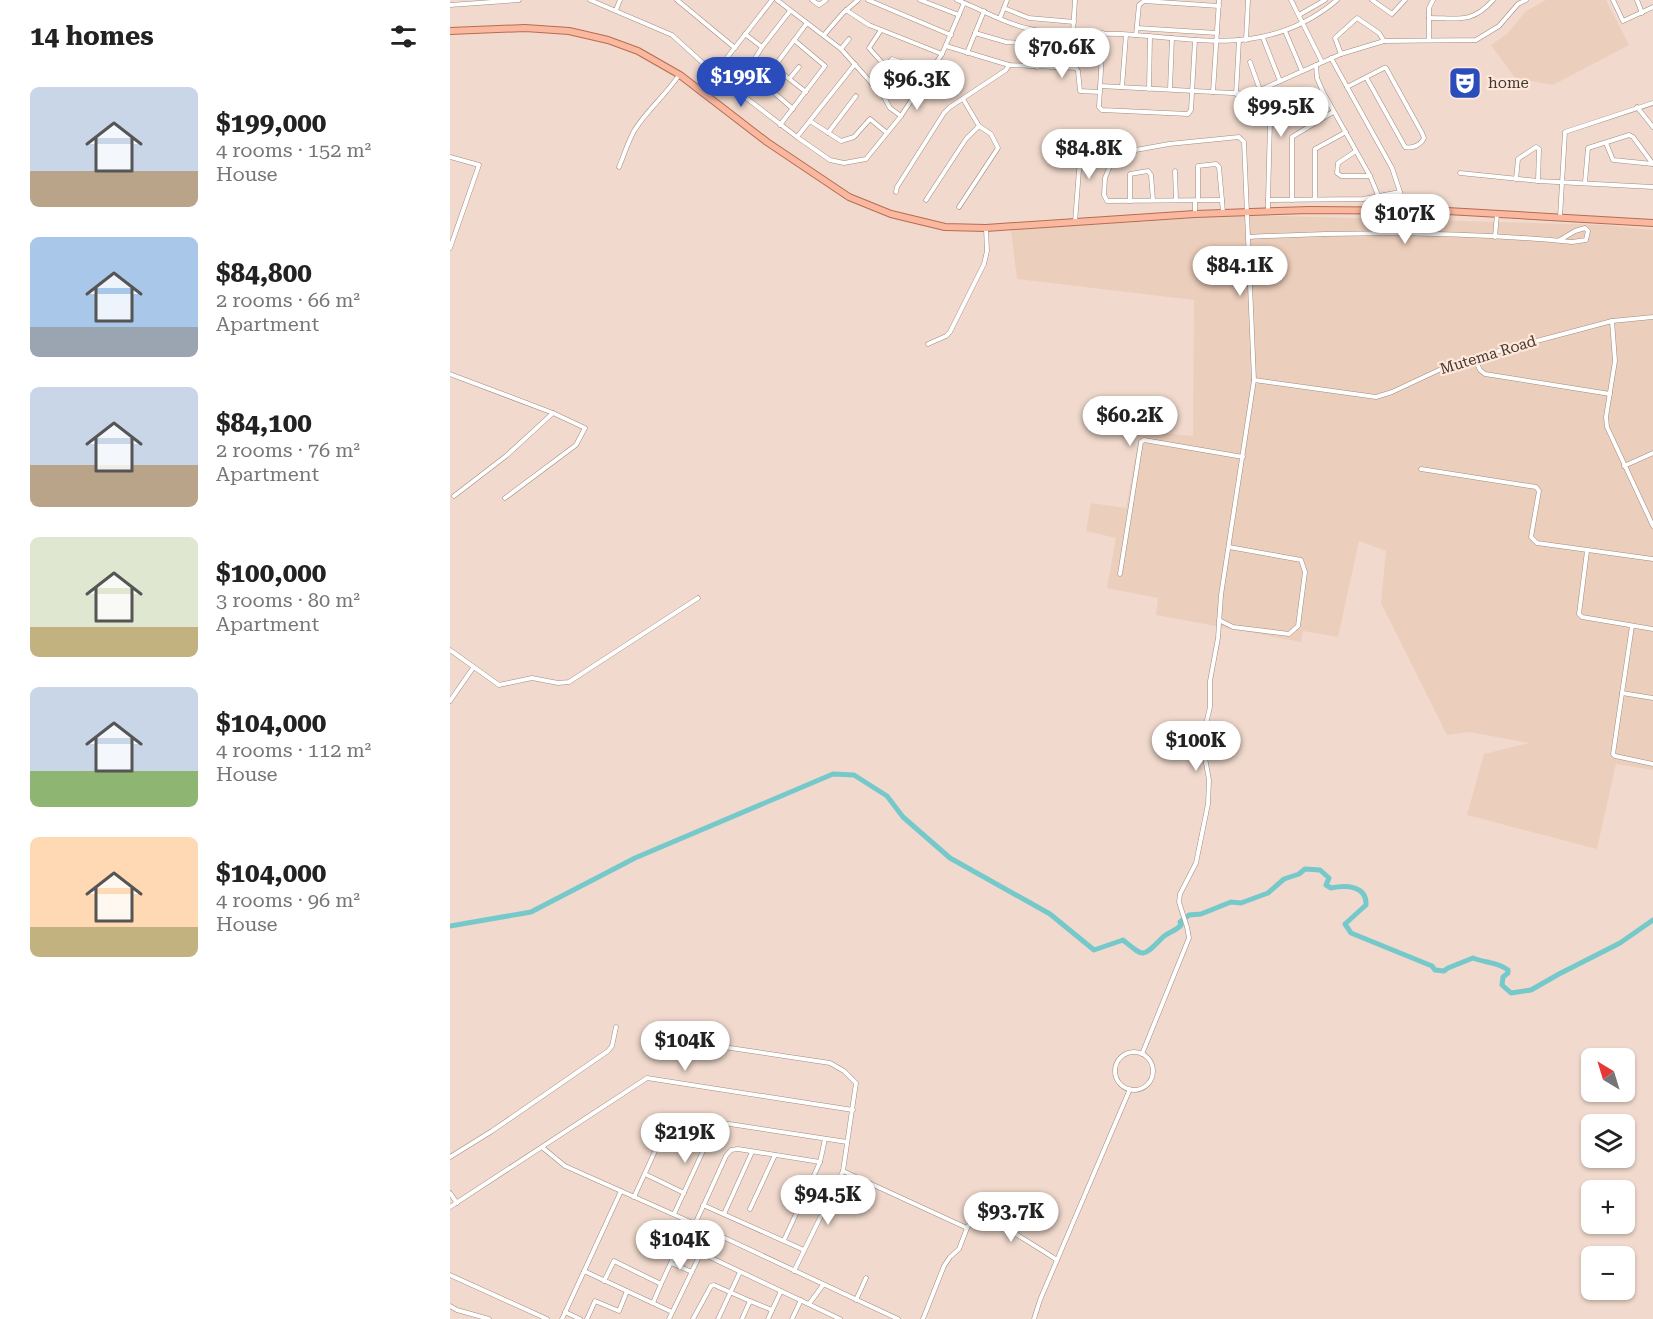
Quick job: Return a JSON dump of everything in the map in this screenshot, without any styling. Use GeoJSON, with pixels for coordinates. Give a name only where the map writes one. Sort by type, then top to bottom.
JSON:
{"type":"FeatureCollection","features":[{"type":"Feature","properties":{"kind":"main road"},"geometry":{"type":"LineString","coordinates":[[450,32],[525,28],[569,31],[608,40],[638,51],[680,75],[821,180],[849,197],[891,214],[945,227],[986,228],[1195,214],[1309,210],[1497,214],[1653,223]]}},
{"type":"Feature","properties":{"kind":"street"},"geometry":{"type":"LineString","coordinates":[[450,5],[519,0]]}},
{"type":"Feature","properties":{"kind":"street"},"geometry":{"type":"LineString","coordinates":[[590,0],[672,35],[715,74],[780,125],[830,160],[844,163],[866,159],[901,116],[942,54],[964,3]]}},
{"type":"Feature","properties":{"kind":"street"},"geometry":{"type":"LineString","coordinates":[[616,10],[620,0]]}},
{"type":"Feature","properties":{"kind":"street"},"geometry":{"type":"LineString","coordinates":[[677,0],[735,48]]}},
{"type":"Feature","properties":{"kind":"street"},"geometry":{"type":"LineString","coordinates":[[701,92],[772,0]]}},
{"type":"Feature","properties":{"kind":"street"},"geometry":{"type":"LineString","coordinates":[[777,0],[841,49],[884,97],[890,108],[901,116]]}},
{"type":"Feature","properties":{"kind":"street"},"geometry":{"type":"LineString","coordinates":[[812,0],[819,6],[826,0]]}},
{"type":"Feature","properties":{"kind":"street"},"geometry":{"type":"LineString","coordinates":[[824,35],[858,0]]}},
{"type":"Feature","properties":{"kind":"street"},"geometry":{"type":"LineString","coordinates":[[868,0],[951,34]]}},
{"type":"Feature","properties":{"kind":"street"},"geometry":{"type":"LineString","coordinates":[[920,0],[959,15]]}},
{"type":"Feature","properties":{"kind":"street"},"geometry":{"type":"LineString","coordinates":[[957,0],[1029,29],[1217,41],[1263,38],[1285,31],[1304,24],[1337,0]]}},
{"type":"Feature","properties":{"kind":"street"},"geometry":{"type":"LineString","coordinates":[[973,6],[976,0]]}},
{"type":"Feature","properties":{"kind":"street"},"geometry":{"type":"LineString","coordinates":[[1000,18],[1007,0]]}},
{"type":"Feature","properties":{"kind":"street"},"geometry":{"type":"LineString","coordinates":[[1073,32],[1075,0]]}},
{"type":"Feature","properties":{"kind":"street"},"geometry":{"type":"LineString","coordinates":[[1213,92],[1220,0]]}},
{"type":"Feature","properties":{"kind":"street"},"geometry":{"type":"LineString","coordinates":[[1246,40],[1248,0]]}},
{"type":"Feature","properties":{"kind":"street"},"geometry":{"type":"LineString","coordinates":[[1290,0],[1322,62]]}},
{"type":"Feature","properties":{"kind":"street"},"geometry":{"type":"LineString","coordinates":[[1299,15],[1308,12],[1325,0]]}},
{"type":"Feature","properties":{"kind":"street"},"geometry":{"type":"LineString","coordinates":[[1372,0],[1392,15],[1406,0]]}},
{"type":"Feature","properties":{"kind":"street"},"geometry":{"type":"LineString","coordinates":[[1429,40],[1429,6],[1433,0]]}},
{"type":"Feature","properties":{"kind":"street"},"geometry":{"type":"LineString","coordinates":[[1429,18],[1473,17],[1493,0]]}},
{"type":"Feature","properties":{"kind":"street"},"geometry":{"type":"LineString","coordinates":[[1100,86],[1251,93],[1341,54],[1384,41],[1482,39],[1499,27],[1518,4],[1526,0]]}},
{"type":"Feature","properties":{"kind":"street"},"geometry":{"type":"LineString","coordinates":[[1613,0],[1623,21],[1653,7]]}},
{"type":"Feature","properties":{"kind":"street"},"geometry":{"type":"LineString","coordinates":[[1637,0],[1642,13]]}},
{"type":"Feature","properties":{"kind":"street"},"geometry":{"type":"LineString","coordinates":[[1136,35],[1139,5],[1144,1],[1219,6]]}},
{"type":"Feature","properties":{"kind":"street"},"geometry":{"type":"LineString","coordinates":[[1004,8],[1029,18],[1074,22]]}},
{"type":"Feature","properties":{"kind":"street"},"geometry":{"type":"LineString","coordinates":[[846,10],[881,30],[942,54]]}},
{"type":"Feature","properties":{"kind":"street"},"geometry":{"type":"LineString","coordinates":[[790,11],[749,65],[748,72],[794,109]]}},
{"type":"Feature","properties":{"kind":"street"},"geometry":{"type":"LineString","coordinates":[[967,53],[984,11]]}},
{"type":"Feature","properties":{"kind":"street"},"geometry":{"type":"LineString","coordinates":[[1341,54],[1335,38],[1357,18],[1379,33],[1384,41]]}},
{"type":"Feature","properties":{"kind":"street"},"geometry":{"type":"LineString","coordinates":[[806,92],[774,65],[807,23]]}},
{"type":"Feature","properties":{"kind":"street"},"geometry":{"type":"LineString","coordinates":[[1137,28],[1217,33]]}},
{"type":"Feature","properties":{"kind":"street"},"geometry":{"type":"LineString","coordinates":[[881,30],[869,48],[885,66]]}},
{"type":"Feature","properties":{"kind":"street"},"geometry":{"type":"LineString","coordinates":[[1285,31],[1302,71]]}},
{"type":"Feature","properties":{"kind":"street"},"geometry":{"type":"LineString","coordinates":[[975,33],[1006,42],[1082,47]]}},
{"type":"Feature","properties":{"kind":"street"},"geometry":{"type":"LineString","coordinates":[[1103,33],[1099,107],[1102,110],[1186,114],[1191,110],[1195,40]]}},
{"type":"Feature","properties":{"kind":"street"},"geometry":{"type":"LineString","coordinates":[[745,34],[762,47]]}},
{"type":"Feature","properties":{"kind":"street"},"geometry":{"type":"LineString","coordinates":[[1122,87],[1126,34]]}},
{"type":"Feature","properties":{"kind":"street"},"geometry":{"type":"LineString","coordinates":[[1149,89],[1150,36]]}},
{"type":"Feature","properties":{"kind":"street"},"geometry":{"type":"LineString","coordinates":[[1170,89],[1172,38]]}},
{"type":"Feature","properties":{"kind":"street"},"geometry":{"type":"LineString","coordinates":[[1263,38],[1280,81]]}},
{"type":"Feature","properties":{"kind":"street"},"geometry":{"type":"LineString","coordinates":[[780,125],[825,65],[794,39]]}},
{"type":"Feature","properties":{"kind":"street"},"geometry":{"type":"LineString","coordinates":[[841,49],[849,39]]}},
{"type":"Feature","properties":{"kind":"street"},"geometry":{"type":"LineString","coordinates":[[1236,94],[1239,40]]}},
{"type":"Feature","properties":{"kind":"street"},"geometry":{"type":"LineString","coordinates":[[1037,67],[1038,45]]}},
{"type":"Feature","properties":{"kind":"street"},"geometry":{"type":"LineString","coordinates":[[946,46],[1009,65],[1076,68],[1080,91],[1100,92]]}},
{"type":"Feature","properties":{"kind":"street"},"geometry":{"type":"LineString","coordinates":[[872,83],[892,58],[910,66],[897,86],[884,97]]}},
{"type":"Feature","properties":{"kind":"street"},"geometry":{"type":"LineString","coordinates":[[1331,58],[1392,168],[1406,211]]}},
{"type":"Feature","properties":{"kind":"street"},"geometry":{"type":"LineString","coordinates":[[1250,62],[1260,90]]}},
{"type":"Feature","properties":{"kind":"street"},"geometry":{"type":"LineString","coordinates":[[797,137],[855,64]]}},
{"type":"Feature","properties":{"kind":"street"},"geometry":{"type":"LineString","coordinates":[[896,192],[944,113],[1006,70],[1009,65]]}},
{"type":"Feature","properties":{"kind":"street"},"geometry":{"type":"LineString","coordinates":[[1316,65],[1317,78],[1323,92],[1370,176],[1378,195]]}},
{"type":"Feature","properties":{"kind":"street"},"geometry":{"type":"LineString","coordinates":[[790,78],[799,67]]}},
{"type":"Feature","properties":{"kind":"street"},"geometry":{"type":"LineString","coordinates":[[1347,87],[1366,77],[1384,68],[1387,69],[1422,133],[1424,138],[1421,142],[1411,148],[1406,147],[1366,77]]}},
{"type":"Feature","properties":{"kind":"street"},"geometry":{"type":"LineString","coordinates":[[619,167],[634,132],[680,75]]}},
{"type":"Feature","properties":{"kind":"street"},"geometry":{"type":"LineString","coordinates":[[1268,211],[1269,124],[1323,92]]}},
{"type":"Feature","properties":{"kind":"street"},"geometry":{"type":"LineString","coordinates":[[828,133],[856,96]]}},
{"type":"Feature","properties":{"kind":"street"},"geometry":{"type":"LineString","coordinates":[[959,207],[998,148],[991,134],[979,126],[963,99]]}},
{"type":"Feature","properties":{"kind":"street"},"geometry":{"type":"LineString","coordinates":[[1560,218],[1565,132],[1653,103]]}},
{"type":"Feature","properties":{"kind":"street"},"geometry":{"type":"LineString","coordinates":[[1637,107],[1653,127]]}},
{"type":"Feature","properties":{"kind":"street"},"geometry":{"type":"LineString","coordinates":[[1292,200],[1292,136],[1333,112]]}},
{"type":"Feature","properties":{"kind":"street"},"geometry":{"type":"LineString","coordinates":[[810,121],[841,141],[850,140],[870,119],[887,133]]}},
{"type":"Feature","properties":{"kind":"street"},"geometry":{"type":"LineString","coordinates":[[926,200],[966,139],[979,126]]}},
{"type":"Feature","properties":{"kind":"street"},"geometry":{"type":"LineString","coordinates":[[1315,199],[1316,149],[1346,132]]}},
{"type":"Feature","properties":{"kind":"street"},"geometry":{"type":"LineString","coordinates":[[1075,222],[1079,170],[1097,135]]}},
{"type":"Feature","properties":{"kind":"street"},"geometry":{"type":"LineString","coordinates":[[1585,182],[1587,149],[1632,136],[1653,164]]}},
{"type":"Feature","properties":{"kind":"street"},"geometry":{"type":"LineString","coordinates":[[1142,1054],[1189,938],[1179,902],[1180,894],[1196,863],[1208,804],[1209,780],[1202,741],[1210,707],[1210,681],[1254,380],[1244,142],[1239,137],[1169,144],[1119,153],[1108,170],[1104,195],[1110,202],[1222,200]]}},
{"type":"Feature","properties":{"kind":"street"},"geometry":{"type":"LineString","coordinates":[[1606,143],[1613,160],[1653,164]]}},
{"type":"Feature","properties":{"kind":"street"},"geometry":{"type":"LineString","coordinates":[[1516,179],[1518,159],[1536,147],[1539,149],[1538,181]]}},
{"type":"Feature","properties":{"kind":"street"},"geometry":{"type":"LineString","coordinates":[[1356,151],[1338,163],[1337,173],[1341,176],[1370,176]]}},
{"type":"Feature","properties":{"kind":"street"},"geometry":{"type":"LineString","coordinates":[[450,157],[479,165],[450,248]]}},
{"type":"Feature","properties":{"kind":"street"},"geometry":{"type":"LineString","coordinates":[[1195,214],[1198,166],[1208,164],[1216,164],[1219,167],[1222,213]]}},
{"type":"Feature","properties":{"kind":"street"},"geometry":{"type":"LineString","coordinates":[[1130,201],[1130,174],[1148,171],[1151,175],[1153,200]]}},
{"type":"Feature","properties":{"kind":"street"},"geometry":{"type":"LineString","coordinates":[[1175,171],[1176,200]]}},
{"type":"Feature","properties":{"kind":"street"},"geometry":{"type":"LineString","coordinates":[[1460,173],[1538,181],[1653,187]]}},
{"type":"Feature","properties":{"kind":"street"},"geometry":{"type":"LineString","coordinates":[[1268,200],[1363,199],[1400,192]]}},
{"type":"Feature","properties":{"kind":"street"},"geometry":{"type":"LineString","coordinates":[[1309,210],[1310,200]]}},
{"type":"Feature","properties":{"kind":"street"},"geometry":{"type":"LineString","coordinates":[[1495,237],[1497,214]]}},
{"type":"Feature","properties":{"kind":"street"},"geometry":{"type":"LineString","coordinates":[[928,344],[950,332],[982,268],[987,252],[986,228]]}},
{"type":"Feature","properties":{"kind":"street"},"geometry":{"type":"LineString","coordinates":[[1249,237],[1353,233],[1584,241],[1587,239],[1588,231],[1581,228],[1560,240]]}},
{"type":"Feature","properties":{"kind":"street","name":"Mutema Road"},"geometry":{"type":"LineString","coordinates":[[1254,380],[1376,397],[1392,392],[1448,365],[1474,357],[1612,321],[1653,317]]}},
{"type":"Feature","properties":{"kind":"street"},"geometry":{"type":"LineString","coordinates":[[1612,321],[1616,355],[1607,427],[1653,526]]}},
{"type":"Feature","properties":{"kind":"street"},"geometry":{"type":"LineString","coordinates":[[1474,357],[1480,370],[1485,374],[1610,394]]}},
{"type":"Feature","properties":{"kind":"street"},"geometry":{"type":"LineString","coordinates":[[450,374],[553,413],[585,428],[576,445],[505,498]]}},
{"type":"Feature","properties":{"kind":"street"},"geometry":{"type":"LineString","coordinates":[[454,496],[506,456],[553,413]]}},
{"type":"Feature","properties":{"kind":"street"},"geometry":{"type":"LineString","coordinates":[[1120,574],[1141,442],[1144,440],[1243,457]]}},
{"type":"Feature","properties":{"kind":"street"},"geometry":{"type":"LineString","coordinates":[[1624,466],[1653,453]]}},
{"type":"Feature","properties":{"kind":"street"},"geometry":{"type":"LineString","coordinates":[[1421,469],[1534,487],[1539,491],[1531,537],[1534,542],[1653,559]]}},
{"type":"Feature","properties":{"kind":"street"},"geometry":{"type":"LineString","coordinates":[[1219,620],[1233,627],[1286,635],[1296,629],[1300,616],[1305,572],[1301,560],[1229,547]]}},
{"type":"Feature","properties":{"kind":"street"},"geometry":{"type":"LineString","coordinates":[[1587,551],[1578,614],[1582,617],[1653,629]]}},
{"type":"Feature","properties":{"kind":"street"},"geometry":{"type":"LineString","coordinates":[[450,650],[499,685],[531,678],[558,683],[569,682],[698,598]]}},
{"type":"Feature","properties":{"kind":"street"},"geometry":{"type":"LineString","coordinates":[[1632,626],[1613,754],[1653,764]]}},
{"type":"Feature","properties":{"kind":"street"},"geometry":{"type":"LineString","coordinates":[[450,701],[473,668]]}},
{"type":"Feature","properties":{"kind":"street"},"geometry":{"type":"LineString","coordinates":[[1622,693],[1653,698]]}},
{"type":"Feature","properties":{"kind":"street"},"geometry":{"type":"LineString","coordinates":[[450,1157],[492,1131],[609,1050],[616,1027]]}},
{"type":"Feature","properties":{"kind":"street"},"geometry":{"type":"LineString","coordinates":[[717,1046],[835,1065],[856,1083],[843,1171],[794,1271]]}},
{"type":"Feature","properties":{"kind":"street"},"geometry":{"type":"LineString","coordinates":[[1133,1052],[1142,1054],[1153,1066],[1150,1082],[1143,1088],[1130,1089],[1122,1086],[1115,1071],[1118,1062],[1124,1055],[1133,1052]]}},
{"type":"Feature","properties":{"kind":"street"},"geometry":{"type":"LineString","coordinates":[[450,1207],[647,1078],[853,1110]]}},
{"type":"Feature","properties":{"kind":"street"},"geometry":{"type":"LineString","coordinates":[[1034,1319],[1130,1089]]}},
{"type":"Feature","properties":{"kind":"street"},"geometry":{"type":"LineString","coordinates":[[634,1197],[672,1118],[682,1116],[847,1142]]}},
{"type":"Feature","properties":{"kind":"street"},"geometry":{"type":"LineString","coordinates":[[674,1214],[716,1123]]}},
{"type":"Feature","properties":{"kind":"street"},"geometry":{"type":"LineString","coordinates":[[784,1240],[820,1162],[825,1139]]}},
{"type":"Feature","properties":{"kind":"street"},"geometry":{"type":"LineString","coordinates":[[543,1148],[565,1166],[674,1214],[898,1319]]}},
{"type":"Feature","properties":{"kind":"street"},"geometry":{"type":"LineString","coordinates":[[695,1224],[728,1153],[736,1149],[820,1162]]}},
{"type":"Feature","properties":{"kind":"street"},"geometry":{"type":"LineString","coordinates":[[724,1214],[752,1152]]}},
{"type":"Feature","properties":{"kind":"street"},"geometry":{"type":"LineString","coordinates":[[750,1209],[775,1155]]}},
{"type":"Feature","properties":{"kind":"street"},"geometry":{"type":"LineString","coordinates":[[843,1171],[967,1228]]}},
{"type":"Feature","properties":{"kind":"street"},"geometry":{"type":"LineString","coordinates":[[645,1174],[684,1193]]}},
{"type":"Feature","properties":{"kind":"street"},"geometry":{"type":"LineString","coordinates":[[853,1202],[862,1180]]}},
{"type":"Feature","properties":{"kind":"street"},"geometry":{"type":"LineString","coordinates":[[562,1319],[621,1191]]}},
{"type":"Feature","properties":{"kind":"street"},"geometry":{"type":"LineString","coordinates":[[450,1193],[456,1203]]}},
{"type":"Feature","properties":{"kind":"street"},"geometry":{"type":"LineString","coordinates":[[703,1205],[804,1250]]}},
{"type":"Feature","properties":{"kind":"street"},"geometry":{"type":"LineString","coordinates":[[923,1319],[944,1266],[959,1249],[967,1228],[979,1209],[986,1211],[1010,1231],[1032,1242],[1057,1260]]}},
{"type":"Feature","properties":{"kind":"street"},"geometry":{"type":"LineString","coordinates":[[669,1319],[711,1232]]}},
{"type":"Feature","properties":{"kind":"street"},"geometry":{"type":"LineString","coordinates":[[653,1303],[680,1243]]}},
{"type":"Feature","properties":{"kind":"street"},"geometry":{"type":"LineString","coordinates":[[701,1253],[840,1319]]}},
{"type":"Feature","properties":{"kind":"street"},"geometry":{"type":"LineString","coordinates":[[604,1281],[614,1261],[661,1284]]}},
{"type":"Feature","properties":{"kind":"street"},"geometry":{"type":"LineString","coordinates":[[670,1263],[692,1272]]}},
{"type":"Feature","properties":{"kind":"street"},"geometry":{"type":"LineString","coordinates":[[584,1271],[672,1312]]}},
{"type":"Feature","properties":{"kind":"street"},"geometry":{"type":"LineString","coordinates":[[718,1319],[740,1272]]}},
{"type":"Feature","properties":{"kind":"street"},"geometry":{"type":"LineString","coordinates":[[450,1275],[547,1319]]}},
{"type":"Feature","properties":{"kind":"street"},"geometry":{"type":"LineString","coordinates":[[856,1300],[866,1278]]}},
{"type":"Feature","properties":{"kind":"street"},"geometry":{"type":"LineString","coordinates":[[809,1304],[823,1285]]}},
{"type":"Feature","properties":{"kind":"street"},"geometry":{"type":"LineString","coordinates":[[693,1319],[709,1287],[714,1286],[772,1310]]}},
{"type":"Feature","properties":{"kind":"street"},"geometry":{"type":"LineString","coordinates":[[768,1319],[781,1291]]}},
{"type":"Feature","properties":{"kind":"street"},"geometry":{"type":"LineString","coordinates":[[586,1319],[595,1301],[618,1311],[627,1292]]}},
{"type":"Feature","properties":{"kind":"street"},"geometry":{"type":"LineString","coordinates":[[792,1319],[801,1300]]}},
{"type":"Feature","properties":{"kind":"street"},"geometry":{"type":"LineString","coordinates":[[742,1319],[750,1301]]}},
{"type":"Feature","properties":{"kind":"street"},"geometry":{"type":"LineString","coordinates":[[450,1306],[462,1312],[489,1319]]}},
{"type":"Feature","properties":{"kind":"street"},"geometry":{"type":"LineString","coordinates":[[460,1317],[462,1312]]}},
{"type":"Feature","properties":{"kind":"street"},"geometry":{"type":"LineString","coordinates":[[565,1312],[580,1319]]}},
{"type":"Feature","properties":{"kind":"shaded area"},"geometry":{"type":"Polygon","coordinates":[[[1546,0],[1606,0],[1629,45],[1553,85],[1515,78],[1491,45],[1508,33],[1526,11],[1546,0]]]}},
{"type":"Feature","properties":{"kind":"shaded area"},"geometry":{"type":"Polygon","coordinates":[[[1244,215],[1606,225],[1653,230],[1653,770],[1616,764],[1597,849],[1467,815],[1484,754],[1529,743],[1470,732],[1447,735],[1381,603],[1386,551],[1359,541],[1338,637],[1303,631],[1301,642],[1156,615],[1158,598],[1107,588],[1116,538],[1086,531],[1091,503],[1126,508],[1140,431],[1193,436],[1194,300],[1017,279],[1011,230],[1244,215]]]}},
{"type":"Feature","properties":{"kind":"waterway"},"geometry":{"type":"LineString","coordinates":[[450,926],[531,912],[635,858],[833,774],[854,775],[887,796],[903,817],[950,858],[1050,914],[1094,950],[1123,940],[1135,950],[1146,952],[1179,927],[1180,922],[1189,915],[1201,914],[1231,902],[1241,903],[1268,893],[1284,879],[1299,874],[1305,869],[1320,870],[1329,878],[1326,885],[1331,888],[1348,887],[1363,893],[1366,905],[1345,924],[1351,933],[1432,966],[1435,970],[1444,971],[1473,958],[1500,965],[1508,970],[1503,977],[1502,985],[1511,993],[1531,990],[1620,943],[1653,920]]}},
{"type":"Feature","properties":{"kind":"place","name":"home"},"geometry":{"type":"Point","coordinates":[1465,83]}}]}
